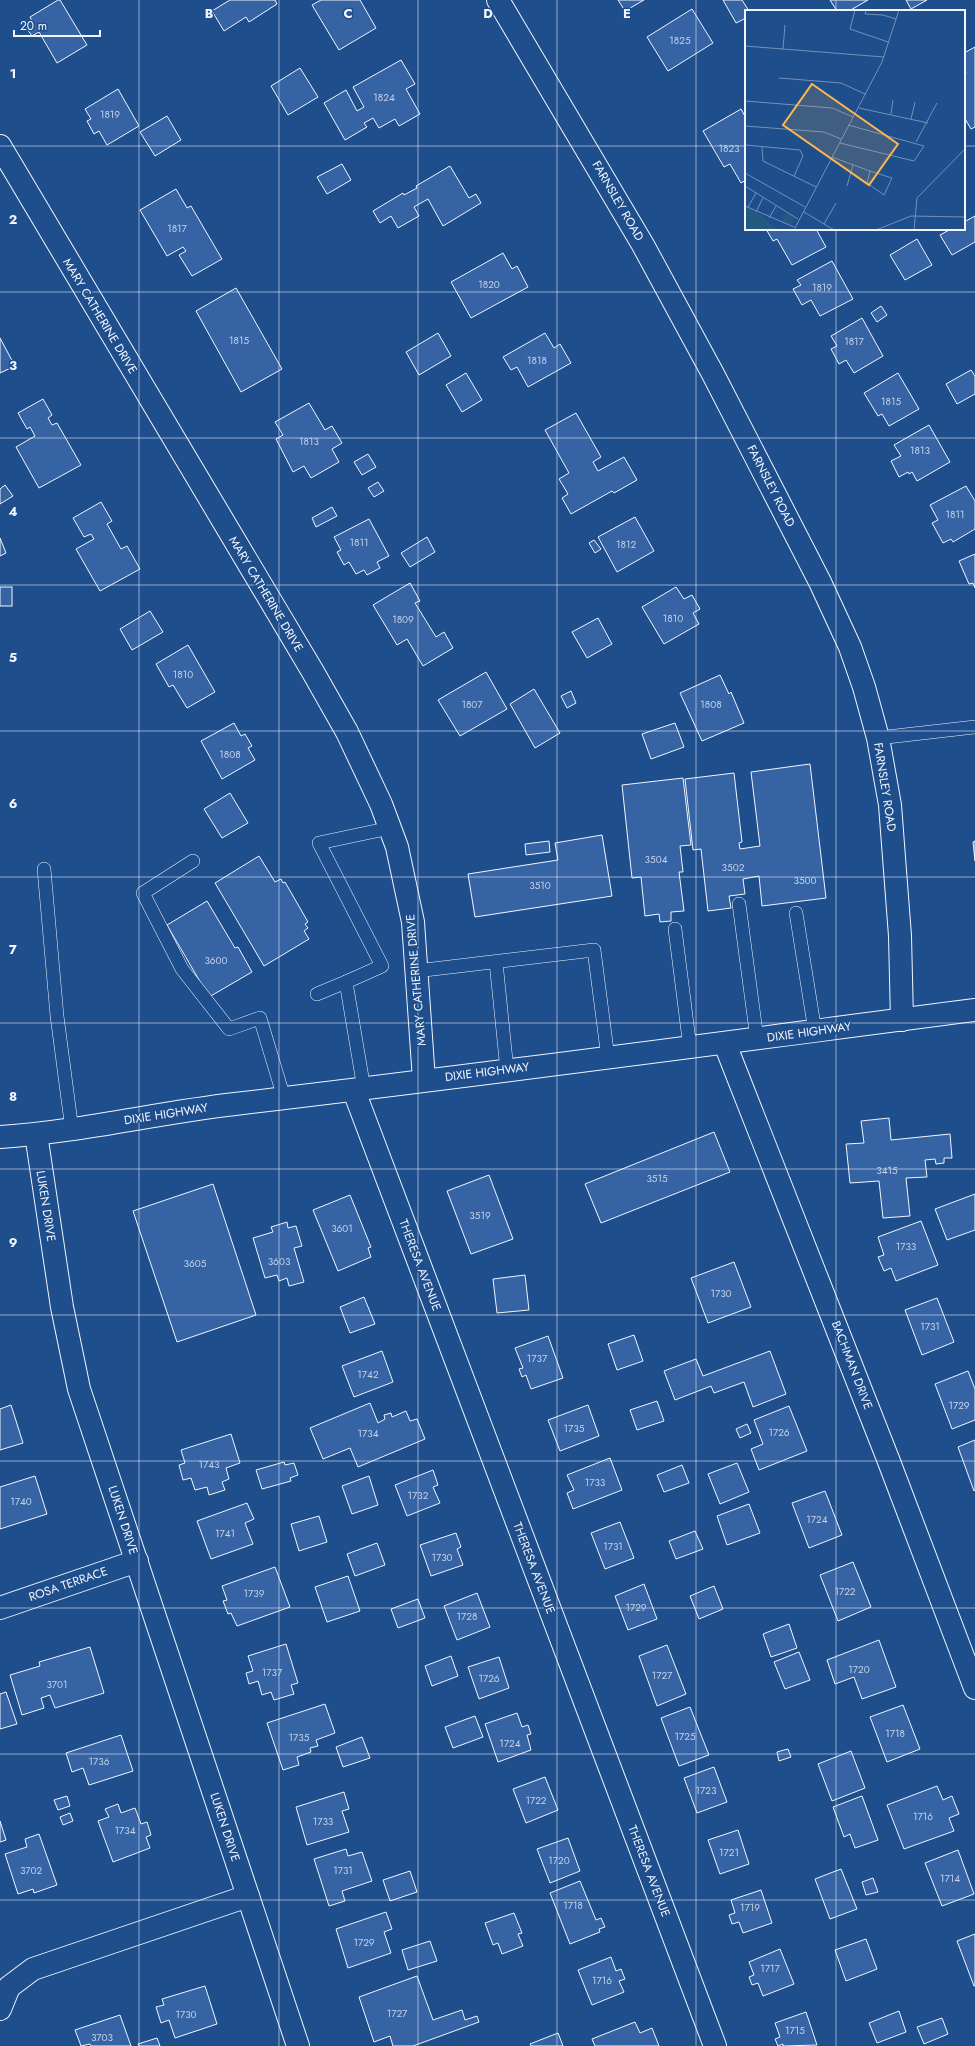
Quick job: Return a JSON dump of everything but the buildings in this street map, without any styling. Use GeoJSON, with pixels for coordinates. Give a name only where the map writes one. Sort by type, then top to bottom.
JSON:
{"type":"FeatureCollection","features":[{"type":"Feature","properties":{"kind":"street","name":"FARNSLEY ROAD"},"geometry":{"type":"LineString","coordinates":[[498,0],[632,226],[717,381],[820,582],[850,647],[864,687],[878,738],[890,805],[900,936],[902,1020]]}},
{"type":"Feature","properties":{"kind":"street","name":"MARY CATHERINE DRIVE"},"geometry":{"type":"LineString","coordinates":[[0,146],[347,732],[381,804],[397,847],[413,922],[424,1080]]}},
{"type":"Feature","properties":{"kind":"street","name":"DIXIE HIGHWAY"},"geometry":{"type":"LineString","coordinates":[[0,1137],[72,1130],[224,1105],[359,1090],[424,1080],[725,1044],[975,1010]]}},
{"type":"Feature","properties":{"kind":"street","name":"BACHMAN DRIVE"},"geometry":{"type":"LineString","coordinates":[[725,1044],[888,1459],[975,1688]]}},
{"type":"Feature","properties":{"kind":"street","name":"THERESA AVENUE"},"geometry":{"type":"LineString","coordinates":[[359,1090],[715,2046]]}},
{"type":"Feature","properties":{"kind":"street","name":"LUKEN DRIVE"},"geometry":{"type":"LineString","coordinates":[[36,1134],[62,1307],[72,1362],[298,2046]]}},
{"type":"Feature","properties":{"kind":"street","name":"ROSA TERRACE"},"geometry":{"type":"LineString","coordinates":[[0,1608],[137,1561]]}},
{"type":"Feature","properties":{"kind":"street"},"geometry":{"type":"LineString","coordinates":[[0,2009],[9,1987],[33,1969],[248,1896]]}},
{"type":"Feature","properties":{"kind":"lane"},"geometry":{"type":"LineString","coordinates":[[878,738],[975,727]]}},
{"type":"Feature","properties":{"kind":"lane"},"geometry":{"type":"LineString","coordinates":[[317,994],[382,966],[319,843],[390,828]]}},
{"type":"Feature","properties":{"kind":"lane"},"geometry":{"type":"LineString","coordinates":[[193,861],[143,893],[182,969],[229,1029],[260,1018],[284,1098]]}},
{"type":"Feature","properties":{"kind":"lane"},"geometry":{"type":"LineString","coordinates":[[44,869],[57,1016],[72,1130]]}},
{"type":"Feature","properties":{"kind":"lane"},"geometry":{"type":"LineString","coordinates":[[739,904],[757,1039]]}},
{"type":"Feature","properties":{"kind":"lane"},"geometry":{"type":"LineString","coordinates":[[796,913],[815,1031]]}},
{"type":"Feature","properties":{"kind":"lane"},"geometry":{"type":"LineString","coordinates":[[675,929],[690,1048]]}},
{"type":"Feature","properties":{"kind":"lane"},"geometry":{"type":"LineString","coordinates":[[416,971],[594,950],[608,1058]]}},
{"type":"Feature","properties":{"kind":"lane"},"geometry":{"type":"LineString","coordinates":[[496,962],[507,1070]]}},
{"type":"Feature","properties":{"kind":"lane"},"geometry":{"type":"LineString","coordinates":[[346,982],[359,1090]]}}]}
